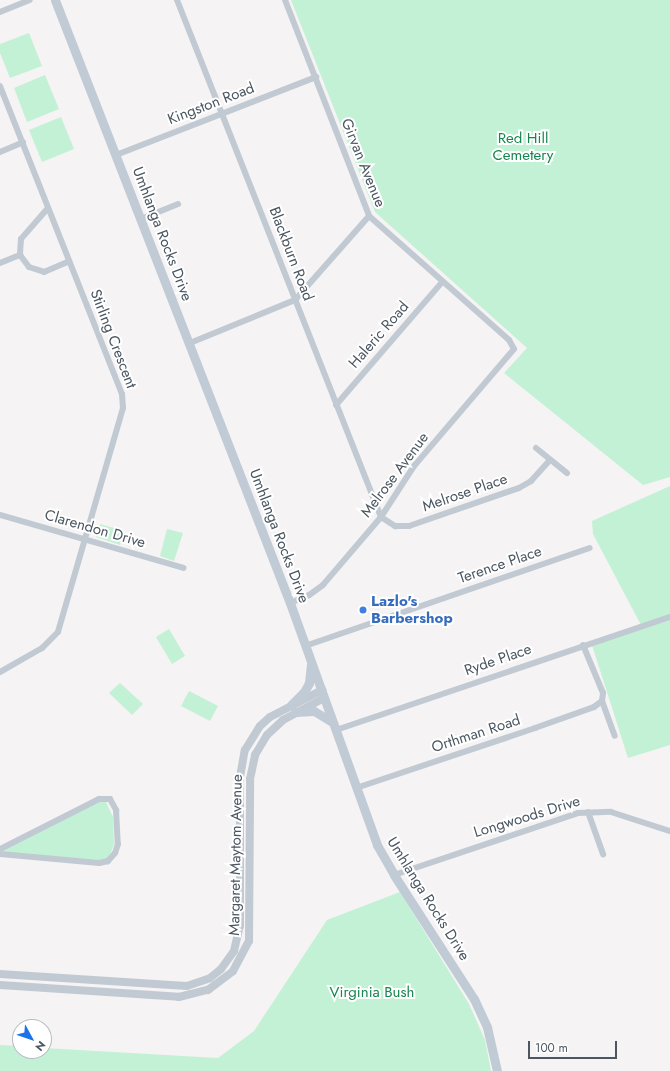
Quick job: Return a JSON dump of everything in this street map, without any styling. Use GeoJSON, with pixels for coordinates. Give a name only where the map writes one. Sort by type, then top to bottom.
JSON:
{"type":"FeatureCollection","features":[{"type":"Feature","properties":{"kind":"main road","name":"Umhlanga Rocks Drive"},"geometry":{"type":"LineString","coordinates":[[55,0],[190,343],[290,603],[377,845],[394,875],[474,999],[488,1032],[497,1071]]}},
{"type":"Feature","properties":{"kind":"main road"},"geometry":{"type":"LineString","coordinates":[[289,710],[300,698],[309,683],[312,663]]}},
{"type":"Feature","properties":{"kind":"main road"},"geometry":{"type":"LineString","coordinates":[[289,710],[314,710],[335,726]]}},
{"type":"Feature","properties":{"kind":"street"},"geometry":{"type":"LineString","coordinates":[[0,12],[20,2],[30,0]]}},
{"type":"Feature","properties":{"kind":"street","name":"Blackburn Road"},"geometry":{"type":"LineString","coordinates":[[177,0],[381,517]]}},
{"type":"Feature","properties":{"kind":"street","name":"Girvan Avenue"},"geometry":{"type":"LineString","coordinates":[[285,0],[370,216],[442,282],[509,340],[514,346],[513,352]]}},
{"type":"Feature","properties":{"kind":"street","name":"Kingston Road"},"geometry":{"type":"LineString","coordinates":[[116,155],[316,77]]}},
{"type":"Feature","properties":{"kind":"street","name":"Stirling Crescent"},"geometry":{"type":"LineString","coordinates":[[0,86],[123,401],[122,415],[61,624],[54,638],[42,648],[0,672]]}},
{"type":"Feature","properties":{"kind":"street"},"geometry":{"type":"LineString","coordinates":[[0,152],[23,142]]}},
{"type":"Feature","properties":{"kind":"street"},"geometry":{"type":"LineString","coordinates":[[141,219],[178,204]]}},
{"type":"Feature","properties":{"kind":"street"},"geometry":{"type":"LineString","coordinates":[[48,208],[21,239],[20,255],[29,267],[39,271],[52,270],[68,262]]}},
{"type":"Feature","properties":{"kind":"street"},"geometry":{"type":"LineString","coordinates":[[190,343],[295,300],[370,216]]}},
{"type":"Feature","properties":{"kind":"street"},"geometry":{"type":"LineString","coordinates":[[0,263],[20,255]]}},
{"type":"Feature","properties":{"kind":"street","name":"Haleric Road"},"geometry":{"type":"LineString","coordinates":[[336,405],[442,282]]}},
{"type":"Feature","properties":{"kind":"street","name":"Melrose Avenue"},"geometry":{"type":"LineString","coordinates":[[290,603],[309,595],[323,585],[381,517],[414,466],[513,352]]}},
{"type":"Feature","properties":{"kind":"street"},"geometry":{"type":"LineString","coordinates":[[536,448],[567,473]]}},
{"type":"Feature","properties":{"kind":"street","name":"Melrose Place"},"geometry":{"type":"LineString","coordinates":[[381,517],[395,526],[409,526],[519,488],[531,481],[550,460]]}},
{"type":"Feature","properties":{"kind":"street","name":"Clarendon Drive"},"geometry":{"type":"LineString","coordinates":[[0,515],[184,568]]}},
{"type":"Feature","properties":{"kind":"street","name":"Terence Place"},"geometry":{"type":"LineString","coordinates":[[305,646],[590,548]]}},
{"type":"Feature","properties":{"kind":"street","name":"Ryde Place"},"geometry":{"type":"LineString","coordinates":[[335,726],[670,617]]}},
{"type":"Feature","properties":{"kind":"street"},"geometry":{"type":"LineString","coordinates":[[583,645],[603,692],[602,701],[615,736]]}},
{"type":"Feature","properties":{"kind":"street","name":"Margaret Maytom Avenue"},"geometry":{"type":"LineString","coordinates":[[0,974],[187,986],[210,978],[221,969],[234,950],[240,926],[242,764],[245,750],[260,726],[323,694]]}},
{"type":"Feature","properties":{"kind":"street","name":"Orthman Road"},"geometry":{"type":"LineString","coordinates":[[356,788],[543,726],[594,707],[602,701]]}},
{"type":"Feature","properties":{"kind":"street","name":"Margaret Maytom Avenue"},"geometry":{"type":"LineString","coordinates":[[0,985],[145,994],[193,995],[221,981],[233,972],[249,941],[251,766],[267,735],[289,710]]}},
{"type":"Feature","properties":{"kind":"street"},"geometry":{"type":"LineString","coordinates":[[0,849],[99,798],[110,799],[116,810],[118,844],[112,859],[108,861],[99,863],[0,854]]}},
{"type":"Feature","properties":{"kind":"street"},"geometry":{"type":"LineString","coordinates":[[588,812],[603,854]]}},
{"type":"Feature","properties":{"kind":"street","name":"Longwoods Drive"},"geometry":{"type":"LineString","coordinates":[[394,875],[563,817],[588,812],[611,812],[670,831]]}},
{"type":"Feature","properties":{"kind":"street"},"geometry":{"type":"LineString","coordinates":[[240,926],[250,926]]}},
{"type":"Feature","properties":{"kind":"street"},"geometry":{"type":"LineString","coordinates":[[145,994],[146,984]]}},
{"type":"Feature","properties":{"kind":"green space","name":"Red Hill Cemetery"},"geometry":{"type":"Polygon","coordinates":[[[291,0],[670,0],[670,477],[643,485],[504,373],[527,348],[375,212],[291,0]]]}},
{"type":"Feature","properties":{"kind":"green space"},"geometry":{"type":"Polygon","coordinates":[[[29,33],[42,66],[10,78],[0,53],[0,44],[29,33]]]}},
{"type":"Feature","properties":{"kind":"green space"},"geometry":{"type":"Polygon","coordinates":[[[45,75],[59,109],[27,122],[14,88],[45,75]]]}},
{"type":"Feature","properties":{"kind":"green space"},"geometry":{"type":"Polygon","coordinates":[[[61,117],[74,149],[42,162],[29,130],[61,117]]]}},
{"type":"Feature","properties":{"kind":"green space"},"geometry":{"type":"Polygon","coordinates":[[[670,486],[670,745],[628,758],[591,642],[641,625],[593,534],[592,521],[670,486]]]}},
{"type":"Feature","properties":{"kind":"green space"},"geometry":{"type":"Polygon","coordinates":[[[100,524],[124,531],[120,545],[96,537],[100,524]]]}},
{"type":"Feature","properties":{"kind":"green space"},"geometry":{"type":"Polygon","coordinates":[[[167,529],[183,533],[174,561],[160,556],[167,529]]]}},
{"type":"Feature","properties":{"kind":"green space"},"geometry":{"type":"Polygon","coordinates":[[[169,629],[185,656],[172,664],[156,637],[169,629]]]}},
{"type":"Feature","properties":{"kind":"green space"},"geometry":{"type":"Polygon","coordinates":[[[120,683],[143,704],[132,715],[109,693],[120,683]]]}},
{"type":"Feature","properties":{"kind":"green space"},"geometry":{"type":"Polygon","coordinates":[[[189,691],[218,706],[210,721],[181,706],[189,691]]]}},
{"type":"Feature","properties":{"kind":"green space"},"geometry":{"type":"Polygon","coordinates":[[[101,801],[106,802],[113,817],[114,844],[109,858],[105,861],[0,854],[1,850],[101,801]]]}},
{"type":"Feature","properties":{"kind":"green space","name":"Virginia Bush"},"geometry":{"type":"Polygon","coordinates":[[[400,892],[469,1004],[485,1040],[491,1071],[0,1071],[0,1045],[12,1046],[12,1059],[52,1059],[52,1048],[218,1058],[254,1031],[327,920],[400,892]]]}},
{"type":"Feature","properties":{"kind":"place","name":"Lazlo's Barbershop"},"geometry":{"type":"Point","coordinates":[363,610]}}]}
